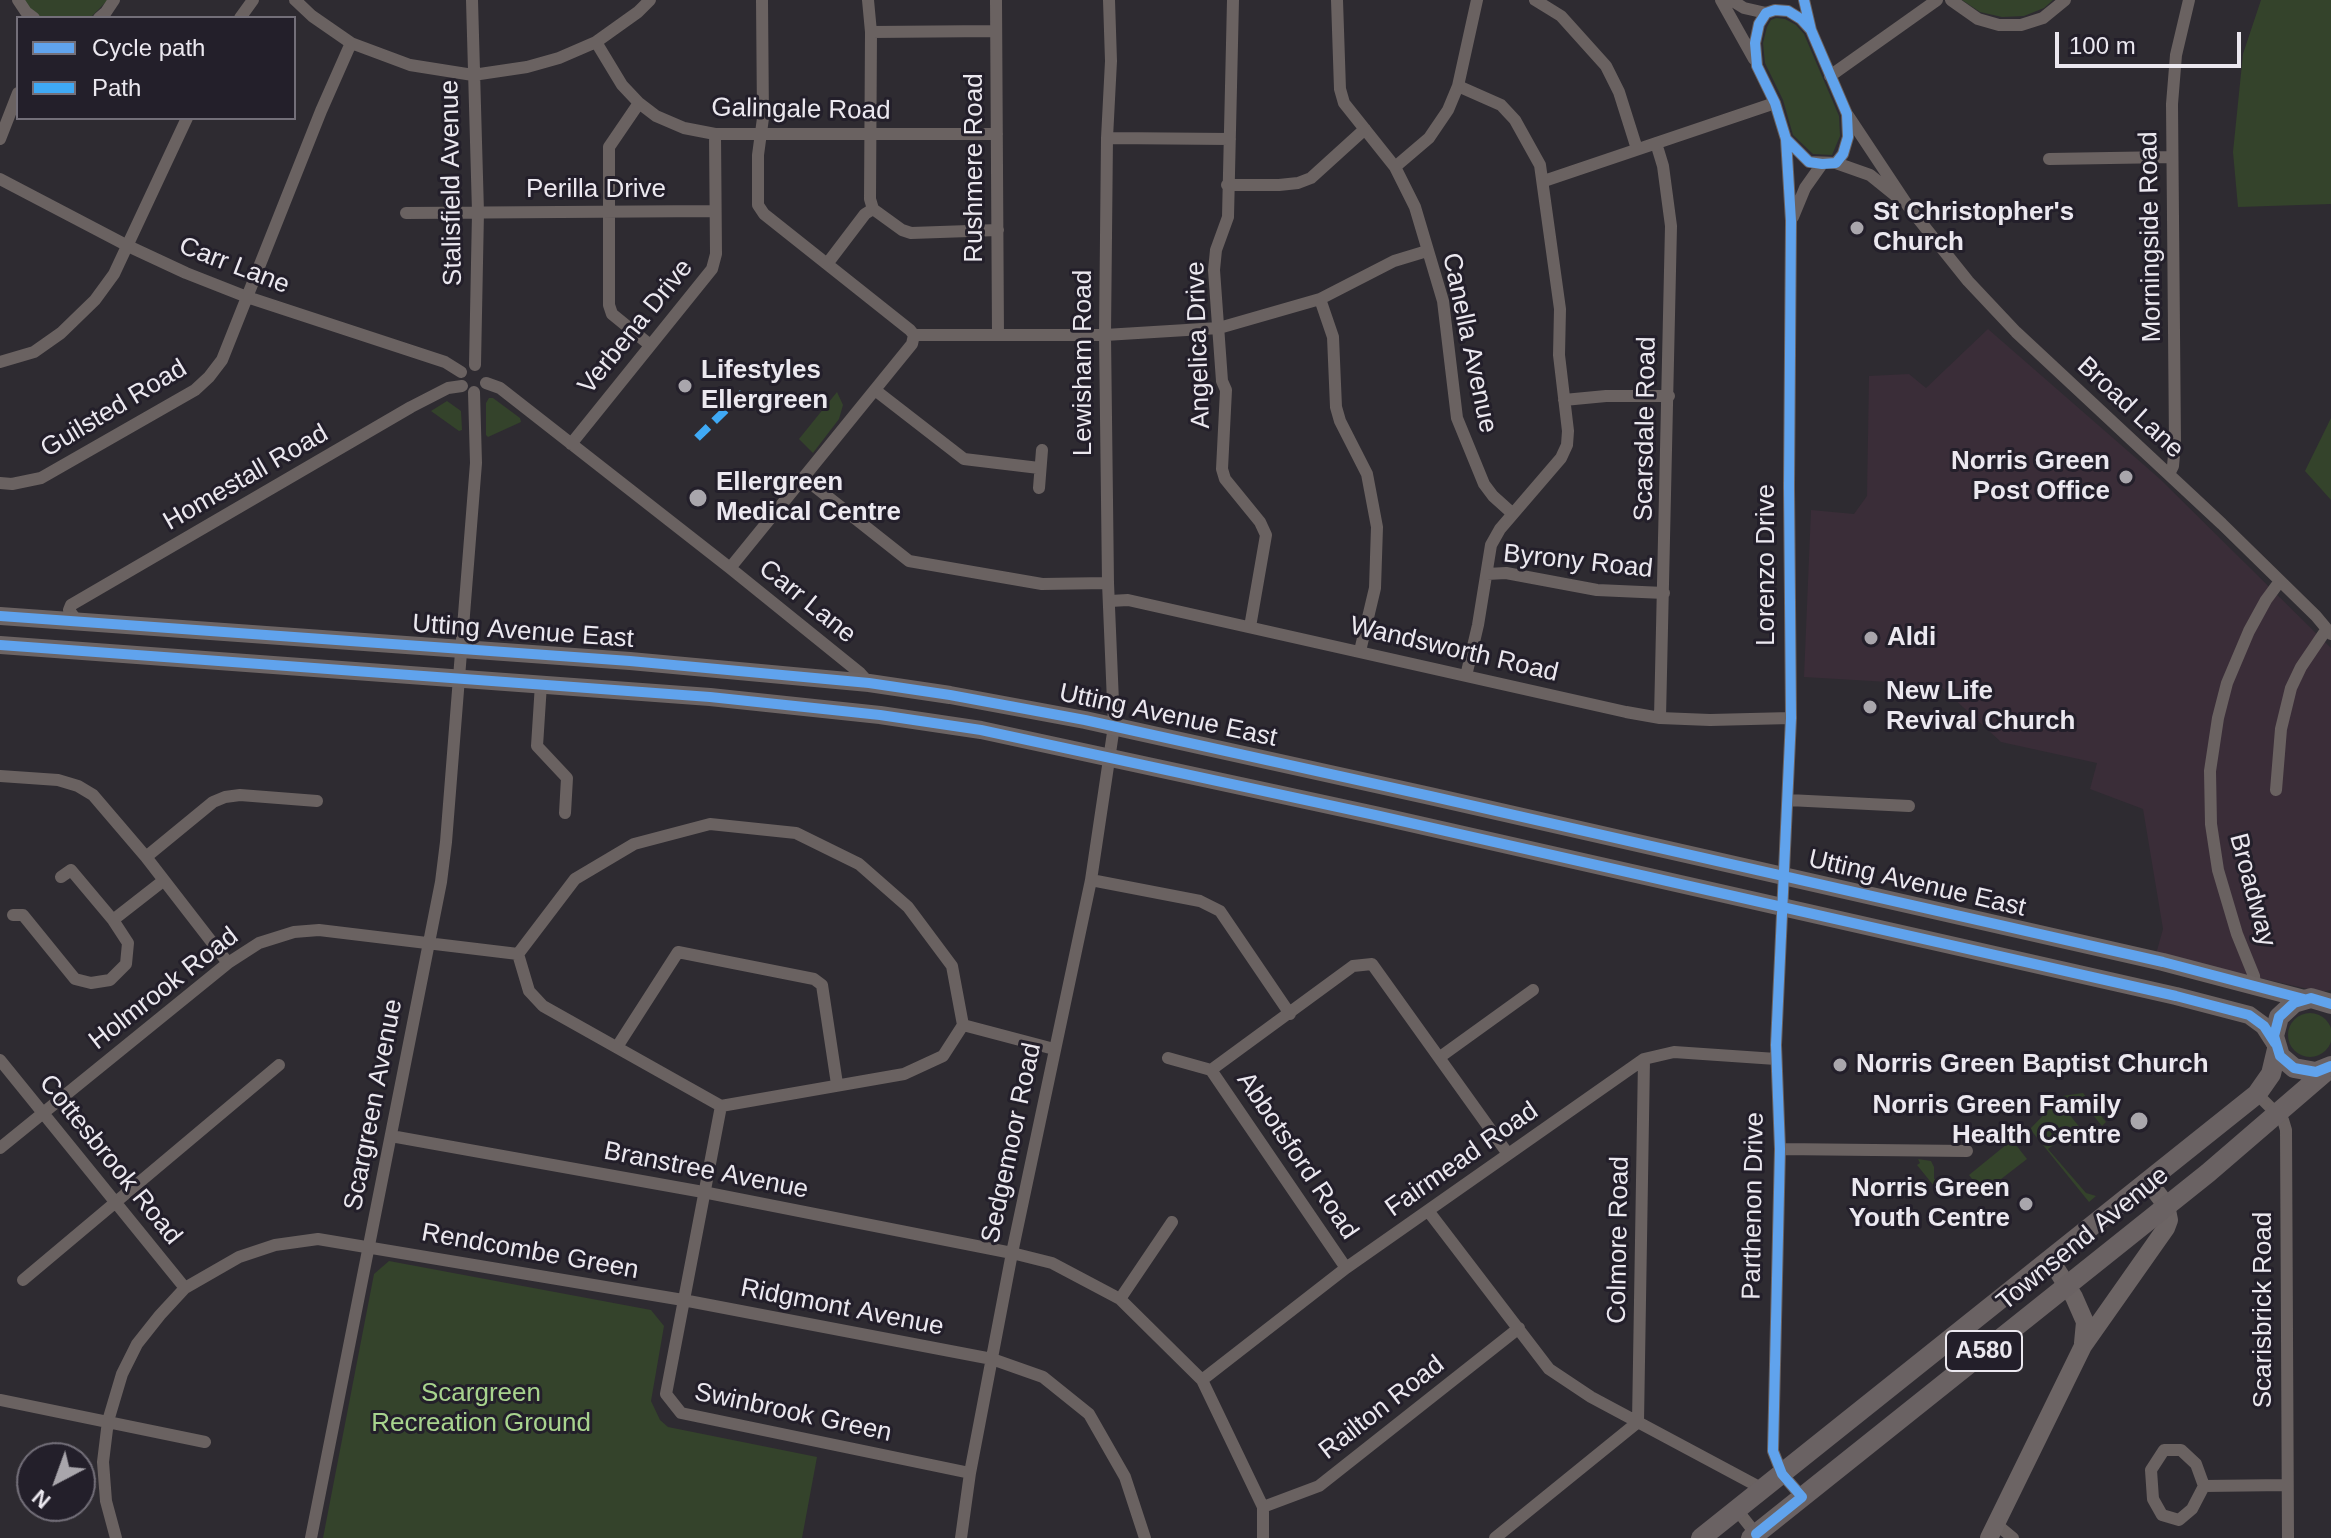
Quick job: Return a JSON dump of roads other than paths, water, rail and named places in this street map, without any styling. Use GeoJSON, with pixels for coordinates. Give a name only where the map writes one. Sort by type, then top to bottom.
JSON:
{"type":"FeatureCollection","features":[{"type":"Feature","properties":{"kind":"main road","name":"A580"},"geometry":{"type":"LineString","coordinates":[[2304,999],[2286,1008],[2279,1017],[2272,1039],[2284,1061],[2304,1072],[2331,1067]]}},
{"type":"Feature","properties":{"kind":"main road"},"geometry":{"type":"LineString","coordinates":[[2304,999],[2331,1004]]}},
{"type":"Feature","properties":{"kind":"main road","name":"Townsend Avenue"},"geometry":{"type":"LineString","coordinates":[[1701,1538],[2257,1094],[2271,1074],[2272,1039]]}},
{"type":"Feature","properties":{"kind":"main road","name":"Townsend Avenue"},"geometry":{"type":"LineString","coordinates":[[1755,1537],[2278,1114],[2331,1067]]}},
{"type":"Feature","properties":{"kind":"street"},"geometry":{"type":"LineString","coordinates":[[18,0],[31,16]]}},
{"type":"Feature","properties":{"kind":"street"},"geometry":{"type":"LineString","coordinates":[[101,16],[114,0]]}},
{"type":"Feature","properties":{"kind":"street"},"geometry":{"type":"LineString","coordinates":[[295,0],[351,43],[410,65],[473,75],[549,61],[596,42],[650,0]]}},
{"type":"Feature","properties":{"kind":"street","name":"Stalisfield Avenue"},"geometry":{"type":"LineString","coordinates":[[472,0],[478,212],[475,365]]}},
{"type":"Feature","properties":{"kind":"street"},"geometry":{"type":"LineString","coordinates":[[762,0],[763,118],[758,205],[764,214],[914,335],[1105,335],[1219,328],[1320,299],[1394,261],[1427,251]]}},
{"type":"Feature","properties":{"kind":"street"},"geometry":{"type":"LineString","coordinates":[[868,0],[871,32],[870,199],[873,209],[911,233],[998,230]]}},
{"type":"Feature","properties":{"kind":"street","name":"Rushmere Road"},"geometry":{"type":"LineString","coordinates":[[996,0],[998,335]]}},
{"type":"Feature","properties":{"kind":"street","name":"Lewisham Road"},"geometry":{"type":"LineString","coordinates":[[1109,0],[1111,61],[1105,335],[1108,583],[1114,726],[1110,757]]}},
{"type":"Feature","properties":{"kind":"street","name":"Angelica Drive"},"geometry":{"type":"LineString","coordinates":[[1233,0],[1228,217],[1216,250],[1214,270],[1222,381],[1226,390],[1222,469],[1225,479],[1260,522],[1266,535],[1250,627]]}},
{"type":"Feature","properties":{"kind":"street","name":"Canella Avenue"},"geometry":{"type":"LineString","coordinates":[[1337,0],[1340,89],[1344,103],[1395,167],[1415,207],[1443,301],[1454,402],[1462,433],[1484,484],[1513,514]]}},
{"type":"Feature","properties":{"kind":"street"},"geometry":{"type":"LineString","coordinates":[[1395,167],[1429,138],[1448,110],[1458,86],[1477,0]]}},
{"type":"Feature","properties":{"kind":"street"},"geometry":{"type":"LineString","coordinates":[[1535,0],[1561,16],[1606,66],[1619,92],[1637,149]]}},
{"type":"Feature","properties":{"kind":"street","name":"Lorenzo Drive"},"geometry":{"type":"LineString","coordinates":[[1721,0],[1775,103],[1786,139],[1791,221],[1791,718],[1782,907]]}},
{"type":"Feature","properties":{"kind":"street"},"geometry":{"type":"LineString","coordinates":[[1731,0],[1744,8],[1788,11],[1811,30]]}},
{"type":"Feature","properties":{"kind":"street"},"geometry":{"type":"LineString","coordinates":[[1804,0],[1811,30],[1847,114],[1908,206]]}},
{"type":"Feature","properties":{"kind":"street"},"geometry":{"type":"LineString","coordinates":[[1830,76],[1937,0]]}},
{"type":"Feature","properties":{"kind":"street"},"geometry":{"type":"LineString","coordinates":[[1951,0],[1978,19],[1999,25],[2021,25],[2043,18],[2065,0]]}},
{"type":"Feature","properties":{"kind":"street","name":"Morningside Road"},"geometry":{"type":"LineString","coordinates":[[2169,474],[2175,444],[2171,157],[2173,76],[2189,0]]}},
{"type":"Feature","properties":{"kind":"street"},"geometry":{"type":"LineString","coordinates":[[1757,66],[1755,43],[1759,24],[1774,8]]}},
{"type":"Feature","properties":{"kind":"street"},"geometry":{"type":"LineString","coordinates":[[871,32],[996,31]]}},
{"type":"Feature","properties":{"kind":"street","name":"Galingale Road"},"geometry":{"type":"LineString","coordinates":[[596,42],[622,85],[639,103],[656,116],[684,128],[715,134],[997,134]]}},
{"type":"Feature","properties":{"kind":"street","name":"Guilsted Road"},"geometry":{"type":"LineString","coordinates":[[0,483],[12,484],[41,478],[195,390],[222,360],[351,43]]}},
{"type":"Feature","properties":{"kind":"street"},"geometry":{"type":"LineString","coordinates":[[1458,86],[1485,96],[1508,112],[1528,140],[1540,165],[1560,309],[1559,355],[1567,445],[1561,458],[1491,545],[1466,676]]}},
{"type":"Feature","properties":{"kind":"street"},"geometry":{"type":"LineString","coordinates":[[0,139],[16,98]]}},
{"type":"Feature","properties":{"kind":"street"},"geometry":{"type":"LineString","coordinates":[[639,103],[609,147],[609,305],[612,314],[650,345]]}},
{"type":"Feature","properties":{"kind":"street"},"geometry":{"type":"LineString","coordinates":[[1544,181],[1775,103]]}},
{"type":"Feature","properties":{"kind":"street"},"geometry":{"type":"LineString","coordinates":[[1836,163],[1843,154],[1848,137],[1847,114]]}},
{"type":"Feature","properties":{"kind":"street"},"geometry":{"type":"LineString","coordinates":[[0,362],[34,352],[61,333],[95,300],[114,274],[186,120]]}},
{"type":"Feature","properties":{"kind":"street"},"geometry":{"type":"LineString","coordinates":[[1227,185],[1298,183],[1311,178],[1365,129]]}},
{"type":"Feature","properties":{"kind":"street","name":"Verbena Drive"},"geometry":{"type":"LineString","coordinates":[[571,444],[712,269],[716,254],[715,134]]}},
{"type":"Feature","properties":{"kind":"street"},"geometry":{"type":"LineString","coordinates":[[1107,138],[1230,139]]}},
{"type":"Feature","properties":{"kind":"street"},"geometry":{"type":"LineString","coordinates":[[1786,139],[1809,162],[1836,163],[1870,175],[1908,206]]}},
{"type":"Feature","properties":{"kind":"street","name":"Scarsdale Road"},"geometry":{"type":"LineString","coordinates":[[1656,143],[1663,166],[1671,226],[1660,718]]}},
{"type":"Feature","properties":{"kind":"street"},"geometry":{"type":"LineString","coordinates":[[2049,159],[2171,157]]}},
{"type":"Feature","properties":{"kind":"street"},"geometry":{"type":"LineString","coordinates":[[1791,221],[1805,188],[1822,164]]}},
{"type":"Feature","properties":{"kind":"street","name":"Carr Lane"},"geometry":{"type":"LineString","coordinates":[[0,179],[158,261],[247,297],[445,362],[461,372]]}},
{"type":"Feature","properties":{"kind":"street","name":"Broad Lane"},"geometry":{"type":"LineString","coordinates":[[1908,206],[1968,281],[2016,332],[2169,474],[2329,632]]}},
{"type":"Feature","properties":{"kind":"street"},"geometry":{"type":"LineString","coordinates":[[827,264],[865,214],[873,209]]}},
{"type":"Feature","properties":{"kind":"street","name":"Perilla Drive"},"geometry":{"type":"LineString","coordinates":[[406,213],[715,211]]}},
{"type":"Feature","properties":{"kind":"street"},"geometry":{"type":"LineString","coordinates":[[1320,299],[1333,337],[1336,407],[1367,474],[1377,527],[1375,588],[1360,651]]}},
{"type":"Feature","properties":{"kind":"street"},"geometry":{"type":"LineString","coordinates":[[730,568],[912,344],[914,335]]}},
{"type":"Feature","properties":{"kind":"street"},"geometry":{"type":"LineString","coordinates":[[462,649],[476,463],[468,389],[459,379],[467,366],[475,365],[483,369],[486,383],[482,390],[468,389]]}},
{"type":"Feature","properties":{"kind":"street","name":"Carr Lane"},"geometry":{"type":"LineString","coordinates":[[486,383],[500,388],[730,568],[869,683]]}},
{"type":"Feature","properties":{"kind":"street","name":"Homestall Road"},"geometry":{"type":"LineString","coordinates":[[77,621],[69,610],[71,605],[411,407],[448,388],[468,389]]}},
{"type":"Feature","properties":{"kind":"street"},"geometry":{"type":"LineString","coordinates":[[875,390],[964,459],[1039,468]]}},
{"type":"Feature","properties":{"kind":"street"},"geometry":{"type":"LineString","coordinates":[[1564,400],[1669,396]]}},
{"type":"Feature","properties":{"kind":"street"},"geometry":{"type":"LineString","coordinates":[[1039,488],[1042,450]]}},
{"type":"Feature","properties":{"kind":"street"},"geometry":{"type":"LineString","coordinates":[[804,478],[909,561],[1042,584],[1108,583]]}},
{"type":"Feature","properties":{"kind":"street","name":"Byrony Road"},"geometry":{"type":"LineString","coordinates":[[1487,574],[1506,573],[1597,590],[1664,593]]}},
{"type":"Feature","properties":{"kind":"street","name":"Broadway"},"geometry":{"type":"LineString","coordinates":[[2255,985],[2218,870],[2211,824],[2210,771],[2218,718],[2230,674],[2266,600],[2280,581]]}},
{"type":"Feature","properties":{"kind":"street","name":"Wandsworth Road"},"geometry":{"type":"LineString","coordinates":[[1110,601],[1128,600],[1660,718],[1791,718]]}},
{"type":"Feature","properties":{"kind":"street","name":"Utting Avenue East"},"geometry":{"type":"LineString","coordinates":[[0,616],[462,649],[869,683],[950,695],[1114,726],[2163,962],[2304,999]]}},
{"type":"Feature","properties":{"kind":"street"},"geometry":{"type":"LineString","coordinates":[[2276,790],[2281,729],[2291,688],[2301,667],[2329,632]]}},
{"type":"Feature","properties":{"kind":"street","name":"Utting Avenue East"},"geometry":{"type":"LineString","coordinates":[[0,645],[710,697],[880,715],[981,730],[2241,1012],[2272,1039]]}},
{"type":"Feature","properties":{"kind":"street","name":"Scargreen Avenue"},"geometry":{"type":"LineString","coordinates":[[311,1538],[446,842],[462,649]]}},
{"type":"Feature","properties":{"kind":"street"},"geometry":{"type":"LineString","coordinates":[[541,684],[537,746],[567,778],[565,813]]}},
{"type":"Feature","properties":{"kind":"street","name":"Sedgemoor Road"},"geometry":{"type":"LineString","coordinates":[[961,1538],[970,1473],[1012,1253],[1091,880],[1110,757]]}},
{"type":"Feature","properties":{"kind":"street"},"geometry":{"type":"LineString","coordinates":[[0,776],[58,780],[93,795],[146,857],[228,963]]}},
{"type":"Feature","properties":{"kind":"street"},"geometry":{"type":"LineString","coordinates":[[146,857],[213,802],[225,797],[240,795],[317,801]]}},
{"type":"Feature","properties":{"kind":"street"},"geometry":{"type":"LineString","coordinates":[[1788,800],[1909,806]]}},
{"type":"Feature","properties":{"kind":"street"},"geometry":{"type":"LineString","coordinates":[[710,824],[796,833],[859,864],[908,907],[952,966],[963,1025],[943,1056],[904,1074],[721,1106],[543,1006],[529,991],[518,954],[575,879],[634,844],[710,824]]}},
{"type":"Feature","properties":{"kind":"street"},"geometry":{"type":"LineString","coordinates":[[13,915],[23,915],[75,979],[91,983],[110,980],[126,964],[128,943],[71,870],[61,877]]}},
{"type":"Feature","properties":{"kind":"street"},"geometry":{"type":"LineString","coordinates":[[1091,880],[1200,901],[1220,911],[1290,1014]]}},
{"type":"Feature","properties":{"kind":"street"},"geometry":{"type":"LineString","coordinates":[[113,920],[163,881]]}},
{"type":"Feature","properties":{"kind":"street","name":"Parthenon Drive"},"geometry":{"type":"LineString","coordinates":[[1782,907],[1776,1059],[1780,1149],[1773,1451],[1782,1474],[1802,1497]]}},
{"type":"Feature","properties":{"kind":"street","name":"Holmrook Road"},"geometry":{"type":"LineString","coordinates":[[0,1148],[228,963],[259,943],[294,932],[319,930],[518,954]]}},
{"type":"Feature","properties":{"kind":"street"},"geometry":{"type":"LineString","coordinates":[[617,1047],[678,952],[814,979],[822,985],[837,1084]]}},
{"type":"Feature","properties":{"kind":"street","name":"Abbotsford Road"},"geometry":{"type":"LineString","coordinates":[[1211,1070],[1353,966],[1372,964],[1508,1154]]}},
{"type":"Feature","properties":{"kind":"street"},"geometry":{"type":"LineString","coordinates":[[2255,985],[2272,1039]]}},
{"type":"Feature","properties":{"kind":"street"},"geometry":{"type":"LineString","coordinates":[[1440,1057],[1533,990]]}},
{"type":"Feature","properties":{"kind":"street"},"geometry":{"type":"LineString","coordinates":[[963,1025],[1054,1049]]}},
{"type":"Feature","properties":{"kind":"street","name":"Fairmead Road"},"geometry":{"type":"LineString","coordinates":[[1202,1380],[1346,1268],[1644,1059],[1674,1052],[1776,1059]]}},
{"type":"Feature","properties":{"kind":"street","name":"Abbotsford Road"},"geometry":{"type":"LineString","coordinates":[[1168,1058],[1211,1070],[1346,1268]]}},
{"type":"Feature","properties":{"kind":"street","name":"Colmore Road"},"geometry":{"type":"LineString","coordinates":[[1638,1422],[1644,1059]]}},
{"type":"Feature","properties":{"kind":"street","name":"Cottesbrook Road"},"geometry":{"type":"LineString","coordinates":[[0,1060],[185,1288]]}},
{"type":"Feature","properties":{"kind":"street"},"geometry":{"type":"LineString","coordinates":[[23,1280],[279,1065]]}},
{"type":"Feature","properties":{"kind":"street"},"geometry":{"type":"LineString","coordinates":[[2257,1094],[2278,1114]]}},
{"type":"Feature","properties":{"kind":"street","name":"Swinbrook Green"},"geometry":{"type":"LineString","coordinates":[[721,1106],[666,1394],[681,1413],[970,1473]]}},
{"type":"Feature","properties":{"kind":"street","name":"Scarisbrick Road"},"geometry":{"type":"LineString","coordinates":[[2278,1114],[2286,1130],[2288,1538]]}},
{"type":"Feature","properties":{"kind":"street","name":"Branstree Avenue"},"geometry":{"type":"LineString","coordinates":[[391,1136],[703,1192],[1052,1263],[1120,1299],[1202,1380],[1263,1507]]}},
{"type":"Feature","properties":{"kind":"street"},"geometry":{"type":"LineString","coordinates":[[1780,1149],[1967,1151]]}},
{"type":"Feature","properties":{"kind":"street"},"geometry":{"type":"LineString","coordinates":[[2013,1538],[1992,1531],[2083,1346],[2166,1228],[2169,1220],[2166,1205],[2148,1181]]}},
{"type":"Feature","properties":{"kind":"street"},"geometry":{"type":"LineString","coordinates":[[1429,1212],[1549,1369],[1591,1397],[1763,1489]]}},
{"type":"Feature","properties":{"kind":"street"},"geometry":{"type":"LineString","coordinates":[[1120,1299],[1172,1222]]}},
{"type":"Feature","properties":{"kind":"street","name":"Rendcombe Green"},"geometry":{"type":"LineString","coordinates":[[116,1538],[106,1501],[103,1462],[108,1421],[122,1374],[137,1344],[185,1288],[239,1257],[275,1245],[318,1239],[683,1300]]}},
{"type":"Feature","properties":{"kind":"street"},"geometry":{"type":"LineString","coordinates":[[2050,1259],[2074,1297],[2085,1322],[2083,1346]]}},
{"type":"Feature","properties":{"kind":"street","name":"Ridgmont Avenue"},"geometry":{"type":"LineString","coordinates":[[683,1300],[992,1359],[1043,1377],[1089,1414],[1125,1477],[1145,1538]]}},
{"type":"Feature","properties":{"kind":"street","name":"Railton Road"},"geometry":{"type":"LineString","coordinates":[[1263,1507],[1319,1486],[1519,1328]]}},
{"type":"Feature","properties":{"kind":"street"},"geometry":{"type":"LineString","coordinates":[[0,1400],[205,1442]]}},
{"type":"Feature","properties":{"kind":"street"},"geometry":{"type":"LineString","coordinates":[[1495,1538],[1638,1422]]}},
{"type":"Feature","properties":{"kind":"street"},"geometry":{"type":"LineString","coordinates":[[2164,1450],[2181,1450],[2196,1464],[2204,1486],[2192,1509],[2179,1520],[2162,1515],[2153,1499],[2151,1470],[2164,1450]]}},
{"type":"Feature","properties":{"kind":"street"},"geometry":{"type":"LineString","coordinates":[[2204,1486],[2287,1485]]}},
{"type":"Feature","properties":{"kind":"street"},"geometry":{"type":"LineString","coordinates":[[1263,1507],[1263,1538]]}},
{"type":"Feature","properties":{"kind":"street"},"geometry":{"type":"LineString","coordinates":[[1737,1510],[1755,1537]]}},
{"type":"Feature","properties":{"kind":"place","name":"St Christopher's Church"},"geometry":{"type":"Point","coordinates":[1857,228]}},
{"type":"Feature","properties":{"kind":"place","name":"Lifestyles Ellergreen"},"geometry":{"type":"Point","coordinates":[685,386]}},
{"type":"Feature","properties":{"kind":"place","name":"Norris Green Post Office"},"geometry":{"type":"Point","coordinates":[2126,477]}},
{"type":"Feature","properties":{"kind":"place","name":"Ellergreen Medical Centre"},"geometry":{"type":"Point","coordinates":[698,498]}},
{"type":"Feature","properties":{"kind":"place","name":"Aldi"},"geometry":{"type":"Point","coordinates":[1871,638]}},
{"type":"Feature","properties":{"kind":"place","name":"New Life Revival Church"},"geometry":{"type":"Point","coordinates":[1870,707]}},
{"type":"Feature","properties":{"kind":"place","name":"Norris Green Baptist Church"},"geometry":{"type":"Point","coordinates":[1840,1065]}},
{"type":"Feature","properties":{"kind":"place","name":"Norris Green Family Health Centre"},"geometry":{"type":"Point","coordinates":[2139,1121]}},
{"type":"Feature","properties":{"kind":"place","name":"Norris Green Youth Centre"},"geometry":{"type":"Point","coordinates":[2026,1204]}},
{"type":"Feature","properties":{"kind":"park label","name":"Scargreen Recreation Ground"},"geometry":{"type":"Point","coordinates":[481,1409]}}]}
